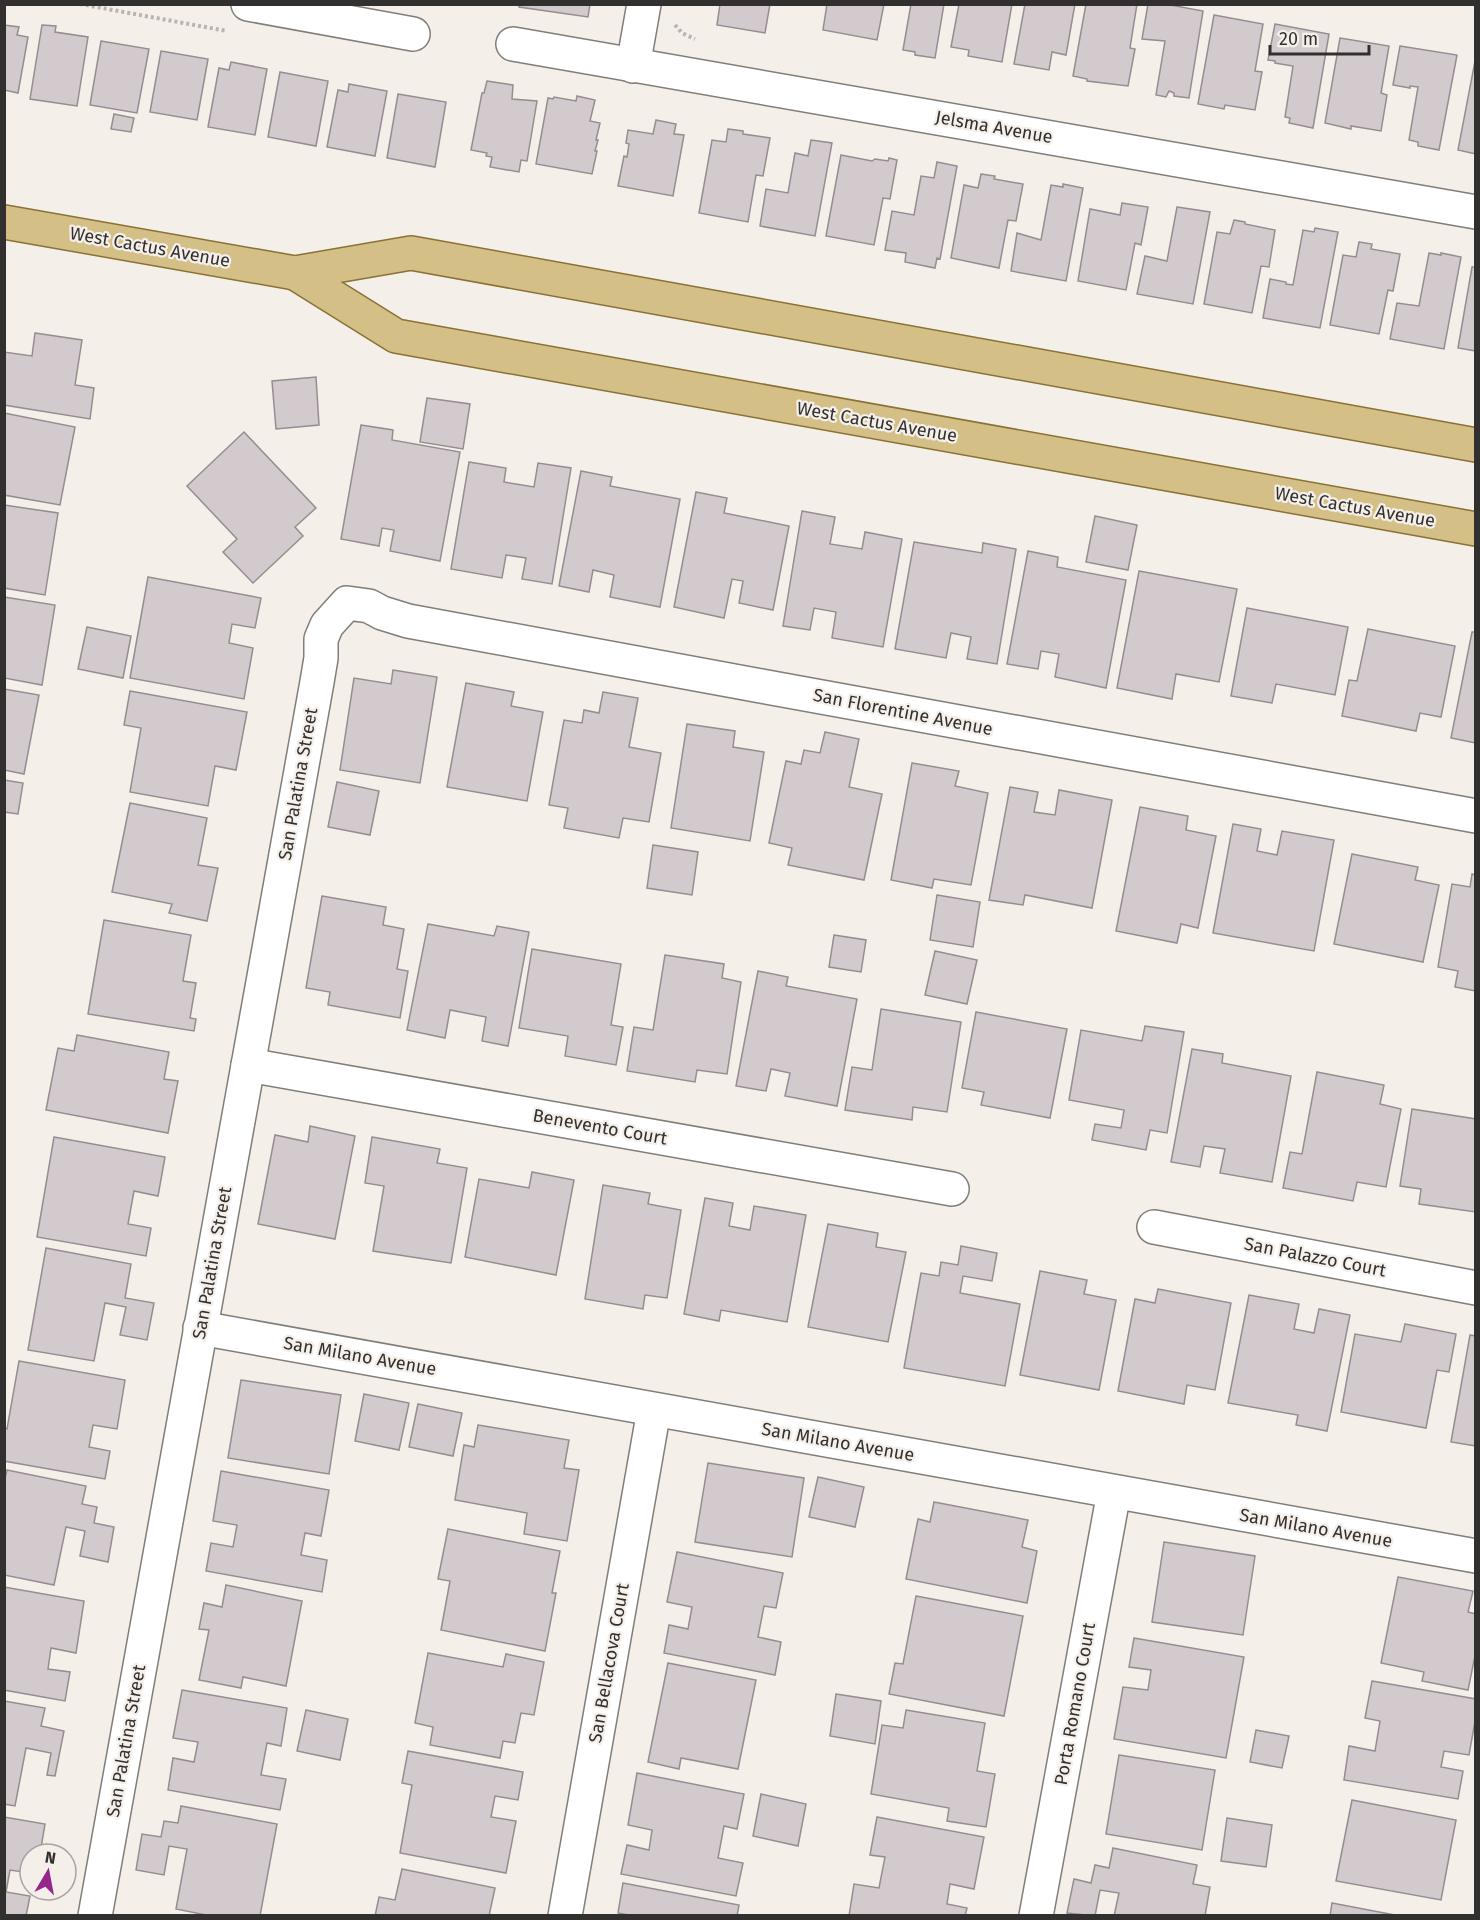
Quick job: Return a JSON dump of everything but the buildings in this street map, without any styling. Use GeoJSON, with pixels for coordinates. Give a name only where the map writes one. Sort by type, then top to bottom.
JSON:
{"type":"FeatureCollection","features":[{"type":"Feature","properties":{"kind":"main road","name":"West Cactus Avenue"},"geometry":{"type":"LineString","coordinates":[[4,222],[295,273],[411,253],[1476,445]]}},
{"type":"Feature","properties":{"kind":"main road","name":"West Cactus Avenue"},"geometry":{"type":"LineString","coordinates":[[295,273],[396,336],[1476,529]]}},
{"type":"Feature","properties":{"kind":"street"},"geometry":{"type":"LineString","coordinates":[[248,4],[297,9],[413,34]]}},
{"type":"Feature","properties":{"kind":"street"},"geometry":{"type":"LineString","coordinates":[[633,66],[644,4]]}},
{"type":"Feature","properties":{"kind":"street","name":"Jelsma Avenue"},"geometry":{"type":"LineString","coordinates":[[513,44],[1476,212]]}},
{"type":"Feature","properties":{"kind":"street","name":"San Florentine Avenue"},"geometry":{"type":"LineString","coordinates":[[336,614],[347,603],[369,606],[382,613],[408,621],[1476,816]]}},
{"type":"Feature","properties":{"kind":"street","name":"San Palatina Street"},"geometry":{"type":"LineString","coordinates":[[95,1916],[321,658],[321,639],[336,614]]}},
{"type":"Feature","properties":{"kind":"street","name":"Benevento Court"},"geometry":{"type":"LineString","coordinates":[[248,1065],[952,1189]]}},
{"type":"Feature","properties":{"kind":"street","name":"San Palazzo Court"},"geometry":{"type":"LineString","coordinates":[[1154,1227],[1476,1288]]}},
{"type":"Feature","properties":{"kind":"street","name":"San Milano Avenue"},"geometry":{"type":"LineString","coordinates":[[201,1328],[1476,1556]]}},
{"type":"Feature","properties":{"kind":"street","name":"San Bellacova Court"},"geometry":{"type":"LineString","coordinates":[[564,1916],[654,1410]]}},
{"type":"Feature","properties":{"kind":"street","name":"Porta Romano Court"},"geometry":{"type":"LineString","coordinates":[[1036,1916],[1114,1492]]}}]}
